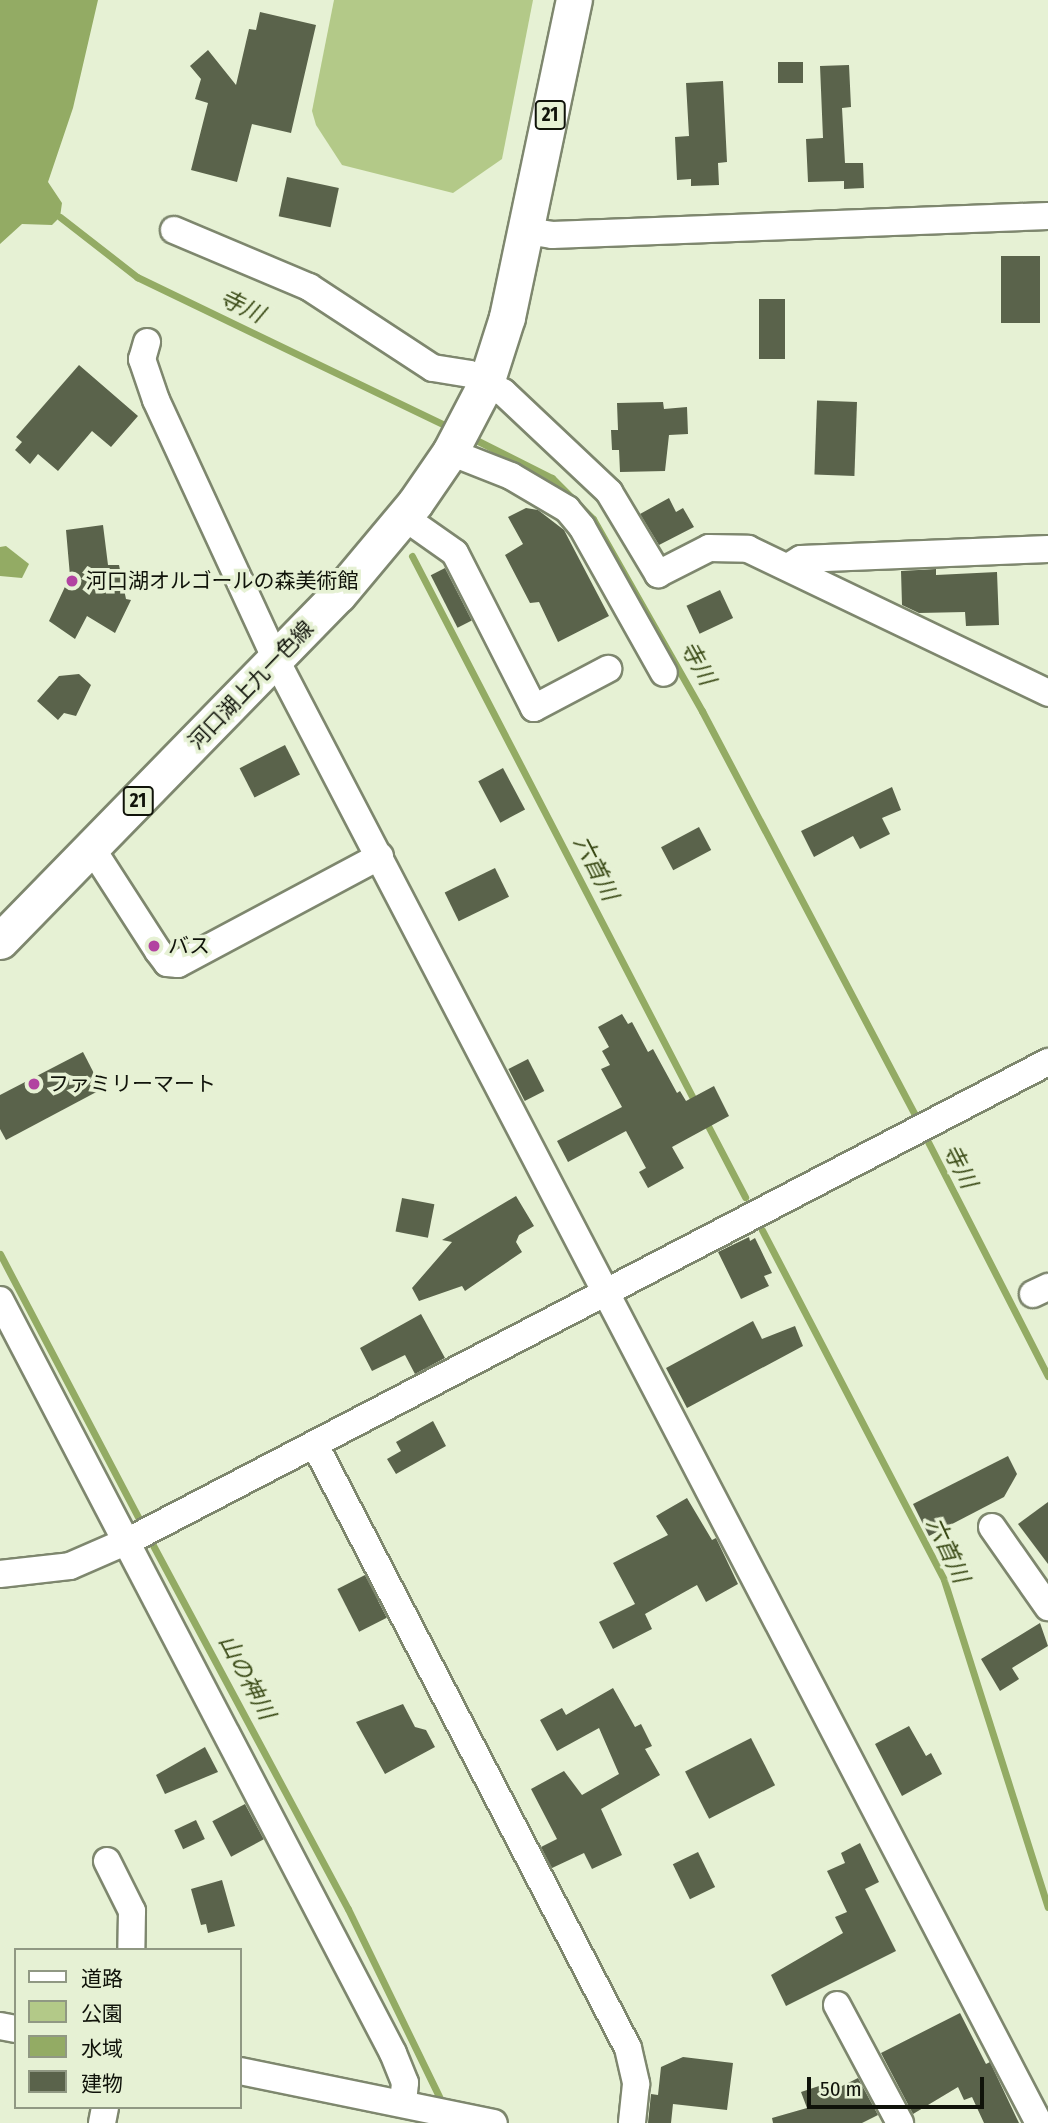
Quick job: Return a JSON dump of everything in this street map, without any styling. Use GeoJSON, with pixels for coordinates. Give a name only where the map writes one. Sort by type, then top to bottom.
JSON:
{"type":"FeatureCollection","features":[{"type":"Feature","properties":{"kind":"main road","name":"河口湖上九一色線"},"geometry":{"type":"LineString","coordinates":[[0,941],[276,660],[404,517],[452,448],[482,392],[527,231],[574,0]]}},
{"type":"Feature","properties":{"kind":"street"},"geometry":{"type":"LineString","coordinates":[[527,231],[552,235],[1048,216]]}},
{"type":"Feature","properties":{"kind":"street"},"geometry":{"type":"LineString","coordinates":[[174,230],[309,288],[433,368],[470,374],[482,392],[519,405],[602,483],[658,574],[709,548],[748,549],[1048,693]]}},
{"type":"Feature","properties":{"kind":"street"},"geometry":{"type":"LineString","coordinates":[[147,342],[142,359],[156,401],[276,660],[1039,2123]]}},
{"type":"Feature","properties":{"kind":"street"},"geometry":{"type":"LineString","coordinates":[[452,448],[511,476],[568,509],[582,527],[664,673]]}},
{"type":"Feature","properties":{"kind":"street"},"geometry":{"type":"LineString","coordinates":[[404,517],[455,553],[534,708],[608,669]]}},
{"type":"Feature","properties":{"kind":"street"},"geometry":{"type":"LineString","coordinates":[[788,567],[801,559],[1048,549]]}},
{"type":"Feature","properties":{"kind":"street"},"geometry":{"type":"LineString","coordinates":[[91,848],[167,963],[178,964],[380,856]]}},
{"type":"Feature","properties":{"kind":"street"},"geometry":{"type":"LineString","coordinates":[[0,1574],[70,1566],[131,1540],[1048,1062]]}},
{"type":"Feature","properties":{"kind":"street"},"geometry":{"type":"LineString","coordinates":[[0,1300],[131,1540],[393,2053],[405,2083],[403,2103]]}},
{"type":"Feature","properties":{"kind":"street"},"geometry":{"type":"LineString","coordinates":[[315,1445],[628,2048],[636,2084],[632,2123]]}},
{"type":"Feature","properties":{"kind":"street"},"geometry":{"type":"LineString","coordinates":[[992,1527],[1048,1607]]}},
{"type":"Feature","properties":{"kind":"street"},"geometry":{"type":"LineString","coordinates":[[107,1861],[132,1911],[133,1938]]}},
{"type":"Feature","properties":{"kind":"street"},"geometry":{"type":"LineString","coordinates":[[836,2005],[900,2123]]}},
{"type":"Feature","properties":{"kind":"street"},"geometry":{"type":"LineString","coordinates":[[242,2071],[403,2103],[432,2116],[487,2121]]}},
{"type":"Feature","properties":{"kind":"green space"},"geometry":{"type":"Polygon","coordinates":[[[334,0],[533,0],[502,159],[453,193],[342,165],[316,125],[312,111],[334,0]]]}},
{"type":"Feature","properties":{"kind":"water"},"geometry":{"type":"Polygon","coordinates":[[[0,0],[98,0],[73,108],[48,182],[62,203],[60,217],[52,225],[22,224],[0,244],[0,0]]]}},
{"type":"Feature","properties":{"kind":"water"},"geometry":{"type":"Polygon","coordinates":[[[6,546],[29,564],[22,578],[0,576],[0,547],[6,546]]]}},
{"type":"Feature","properties":{"kind":"building"},"geometry":{"type":"Polygon","coordinates":[[[260,12],[316,25],[291,133],[252,124],[237,182],[191,170],[208,103],[195,99],[201,79],[190,66],[208,50],[236,85],[249,29],[256,30],[260,12]]]}},
{"type":"Feature","properties":{"kind":"building"},"geometry":{"type":"Polygon","coordinates":[[[778,62],[803,62],[803,83],[778,83],[778,62]]]}},
{"type":"Feature","properties":{"kind":"building"},"geometry":{"type":"Polygon","coordinates":[[[849,65],[851,107],[842,108],[845,163],[863,163],[864,188],[844,189],[844,181],[808,182],[806,139],[823,138],[820,66],[849,65]]]}},
{"type":"Feature","properties":{"kind":"building"},"geometry":{"type":"Polygon","coordinates":[[[723,81],[727,162],[718,163],[719,185],[691,186],[691,179],[677,180],[675,137],[689,136],[686,83],[723,81]]]}},
{"type":"Feature","properties":{"kind":"building"},"geometry":{"type":"Polygon","coordinates":[[[287,177],[339,188],[331,227],[279,216],[287,177]]]}},
{"type":"Feature","properties":{"kind":"building"},"geometry":{"type":"Polygon","coordinates":[[[1001,256],[1040,256],[1040,323],[1001,323],[1001,256]]]}},
{"type":"Feature","properties":{"kind":"building"},"geometry":{"type":"Polygon","coordinates":[[[759,299],[785,299],[785,359],[759,359],[759,299]]]}},
{"type":"Feature","properties":{"kind":"building"},"geometry":{"type":"Polygon","coordinates":[[[79,365],[138,416],[111,447],[92,431],[58,471],[38,454],[30,464],[15,450],[22,442],[16,437],[79,365]]]}},
{"type":"Feature","properties":{"kind":"building"},"geometry":{"type":"Polygon","coordinates":[[[817,401],[857,402],[854,476],[814,475],[817,401]]]}},
{"type":"Feature","properties":{"kind":"building"},"geometry":{"type":"Polygon","coordinates":[[[663,402],[664,409],[687,407],[688,434],[669,435],[665,471],[620,472],[619,450],[612,450],[611,430],[618,430],[617,403],[663,402]]]}},
{"type":"Feature","properties":{"kind":"building"},"geometry":{"type":"Polygon","coordinates":[[[669,498],[676,512],[683,508],[694,527],[659,545],[640,514],[669,498]]]}},
{"type":"Feature","properties":{"kind":"building"},"geometry":{"type":"Polygon","coordinates":[[[526,508],[538,510],[564,530],[609,616],[558,642],[539,602],[530,603],[505,555],[523,544],[508,517],[526,508]]]}},
{"type":"Feature","properties":{"kind":"building"},"geometry":{"type":"Polygon","coordinates":[[[103,525],[108,565],[119,565],[126,599],[131,600],[115,633],[87,616],[75,639],[49,621],[70,576],[66,530],[103,525]]]}},
{"type":"Feature","properties":{"kind":"building"},"geometry":{"type":"Polygon","coordinates":[[[445,568],[472,621],[458,628],[431,575],[445,568]]]}},
{"type":"Feature","properties":{"kind":"building"},"geometry":{"type":"Polygon","coordinates":[[[936,569],[936,575],[997,572],[999,625],[966,626],[965,612],[919,613],[902,605],[901,571],[936,569]]]}},
{"type":"Feature","properties":{"kind":"building"},"geometry":{"type":"Polygon","coordinates":[[[720,590],[733,618],[700,634],[686,606],[720,590]]]}},
{"type":"Feature","properties":{"kind":"building"},"geometry":{"type":"Polygon","coordinates":[[[79,674],[91,685],[76,716],[64,713],[58,720],[37,701],[59,676],[79,674]]]}},
{"type":"Feature","properties":{"kind":"building"},"geometry":{"type":"Polygon","coordinates":[[[285,745],[300,774],[255,798],[240,768],[285,745]]]}},
{"type":"Feature","properties":{"kind":"building"},"geometry":{"type":"Polygon","coordinates":[[[503,768],[525,809],[500,823],[478,781],[503,768]]]}},
{"type":"Feature","properties":{"kind":"building"},"geometry":{"type":"Polygon","coordinates":[[[892,787],[901,810],[882,818],[890,834],[860,849],[853,836],[814,857],[801,831],[892,787]]]}},
{"type":"Feature","properties":{"kind":"building"},"geometry":{"type":"Polygon","coordinates":[[[699,827],[711,850],[673,870],[661,847],[699,827]]]}},
{"type":"Feature","properties":{"kind":"building"},"geometry":{"type":"Polygon","coordinates":[[[495,868],[509,897],[459,921],[445,893],[495,868]]]}},
{"type":"Feature","properties":{"kind":"building"},"geometry":{"type":"Polygon","coordinates":[[[622,1014],[628,1024],[632,1022],[648,1052],[653,1049],[677,1093],[680,1091],[686,1101],[714,1086],[729,1116],[672,1147],[684,1168],[648,1188],[639,1172],[646,1168],[626,1131],[568,1162],[557,1141],[622,1107],[601,1069],[610,1065],[602,1051],[609,1047],[598,1027],[622,1014]]]}},
{"type":"Feature","properties":{"kind":"building"},"geometry":{"type":"Polygon","coordinates":[[[83,1052],[102,1089],[6,1140],[0,1129],[0,1095],[83,1052]]]}},
{"type":"Feature","properties":{"kind":"building"},"geometry":{"type":"Polygon","coordinates":[[[528,1059],[544,1091],[525,1101],[508,1069],[528,1059]]]}},
{"type":"Feature","properties":{"kind":"building"},"geometry":{"type":"Polygon","coordinates":[[[516,1196],[534,1226],[519,1235],[516,1242],[522,1252],[465,1291],[462,1286],[419,1301],[412,1288],[452,1242],[442,1240],[516,1196]]]}},
{"type":"Feature","properties":{"kind":"building"},"geometry":{"type":"Polygon","coordinates":[[[402,1198],[434,1204],[428,1238],[396,1231],[402,1198]]]}},
{"type":"Feature","properties":{"kind":"building"},"geometry":{"type":"Polygon","coordinates":[[[749,1237],[750,1241],[755,1238],[772,1273],[764,1276],[769,1286],[741,1299],[718,1252],[749,1237]]]}},
{"type":"Feature","properties":{"kind":"building"},"geometry":{"type":"Polygon","coordinates":[[[421,1314],[445,1358],[415,1374],[405,1355],[372,1371],[360,1348],[421,1314]]]}},
{"type":"Feature","properties":{"kind":"building"},"geometry":{"type":"Polygon","coordinates":[[[753,1321],[762,1339],[795,1326],[803,1346],[687,1408],[666,1368],[753,1321]]]}},
{"type":"Feature","properties":{"kind":"building"},"geometry":{"type":"Polygon","coordinates":[[[433,1421],[446,1446],[396,1474],[387,1459],[401,1451],[396,1442],[433,1421]]]}},
{"type":"Feature","properties":{"kind":"building"},"geometry":{"type":"Polygon","coordinates":[[[1008,1456],[1017,1474],[1004,1497],[929,1536],[913,1504],[1008,1456]]]}},
{"type":"Feature","properties":{"kind":"building"},"geometry":{"type":"Polygon","coordinates":[[[687,1498],[712,1540],[716,1538],[738,1584],[706,1602],[697,1585],[645,1614],[652,1629],[613,1649],[599,1622],[635,1604],[613,1563],[668,1535],[656,1516],[687,1498]]]}},
{"type":"Feature","properties":{"kind":"building"},"geometry":{"type":"Polygon","coordinates":[[[1048,1502],[1048,1564],[1018,1524],[1048,1502]]]}},
{"type":"Feature","properties":{"kind":"building"},"geometry":{"type":"Polygon","coordinates":[[[365,1575],[387,1618],[359,1632],[337,1589],[365,1575]]]}},
{"type":"Feature","properties":{"kind":"building"},"geometry":{"type":"Polygon","coordinates":[[[1040,1623],[1048,1646],[1012,1668],[1019,1679],[1000,1691],[981,1659],[1040,1623]]]}},
{"type":"Feature","properties":{"kind":"building"},"geometry":{"type":"Polygon","coordinates":[[[613,1688],[635,1727],[641,1724],[652,1746],[645,1749],[660,1775],[601,1809],[622,1855],[592,1869],[584,1853],[552,1868],[541,1847],[557,1839],[531,1789],[564,1771],[582,1795],[619,1774],[599,1728],[557,1751],[540,1720],[562,1708],[566,1715],[613,1688]]]}},
{"type":"Feature","properties":{"kind":"building"},"geometry":{"type":"Polygon","coordinates":[[[403,1704],[415,1727],[426,1730],[435,1747],[385,1774],[356,1722],[403,1704]]]}},
{"type":"Feature","properties":{"kind":"building"},"geometry":{"type":"Polygon","coordinates":[[[909,1726],[926,1756],[931,1753],[942,1774],[902,1796],[875,1744],[909,1726]]]}},
{"type":"Feature","properties":{"kind":"building"},"geometry":{"type":"Polygon","coordinates":[[[751,1738],[775,1785],[709,1819],[685,1772],[751,1738]]]}},
{"type":"Feature","properties":{"kind":"building"},"geometry":{"type":"Polygon","coordinates":[[[205,1747],[218,1772],[165,1794],[156,1775],[205,1747]]]}},
{"type":"Feature","properties":{"kind":"building"},"geometry":{"type":"Polygon","coordinates":[[[245,1804],[264,1839],[231,1857],[212,1821],[245,1804]]]}},
{"type":"Feature","properties":{"kind":"building"},"geometry":{"type":"Polygon","coordinates":[[[196,1820],[205,1839],[183,1849],[174,1830],[196,1820]]]}},
{"type":"Feature","properties":{"kind":"building"},"geometry":{"type":"Polygon","coordinates":[[[860,1843],[879,1882],[865,1889],[896,1951],[786,2006],[771,1975],[843,1933],[835,1917],[847,1912],[827,1871],[845,1863],[841,1853],[860,1843]]]}},
{"type":"Feature","properties":{"kind":"building"},"geometry":{"type":"Polygon","coordinates":[[[698,1852],[715,1887],[690,1899],[673,1864],[698,1852]]]}},
{"type":"Feature","properties":{"kind":"building"},"geometry":{"type":"Polygon","coordinates":[[[222,1880],[235,1926],[208,1933],[206,1924],[201,1925],[191,1889],[222,1880]]]}},
{"type":"Feature","properties":{"kind":"building"},"geometry":{"type":"Polygon","coordinates":[[[960,2013],[986,2064],[990,2062],[1019,2123],[984,2123],[972,2097],[964,2100],[958,2087],[913,2114],[881,2053],[960,2013]]]}},
{"type":"Feature","properties":{"kind":"building"},"geometry":{"type":"Polygon","coordinates":[[[683,2057],[733,2063],[727,2110],[673,2104],[671,2123],[648,2123],[651,2094],[658,2095],[661,2067],[683,2057]]]}},
{"type":"Feature","properties":{"kind":"building"},"geometry":{"type":"Polygon","coordinates":[[[858,2078],[878,2115],[862,2123],[773,2123],[772,2118],[807,2108],[801,2092],[831,2082],[834,2090],[858,2078]]]}},
{"type":"Feature","properties":{"kind":"waterway","name":"寺川"},"geometry":{"type":"LineString","coordinates":[[60,217],[137,277],[451,428]]}},
{"type":"Feature","properties":{"kind":"waterway","name":"寺川"},"geometry":{"type":"LineString","coordinates":[[468,436],[552,478],[593,519],[702,711],[919,1123]]}},
{"type":"Feature","properties":{"kind":"waterway","name":"六首川"},"geometry":{"type":"LineString","coordinates":[[412,556],[696,1104]]}},
{"type":"Feature","properties":{"kind":"waterway","name":"六首川"},"geometry":{"type":"LineString","coordinates":[[705,1120],[745,1197]]}},
{"type":"Feature","properties":{"kind":"waterway","name":"寺川"},"geometry":{"type":"LineString","coordinates":[[924,1134],[1048,1376]]}},
{"type":"Feature","properties":{"kind":"waterway","name":"六首川"},"geometry":{"type":"LineString","coordinates":[[762,1230],[944,1580],[1048,1907]]}},
{"type":"Feature","properties":{"kind":"waterway","name":"山の神川"},"geometry":{"type":"LineString","coordinates":[[0,1254],[143,1526]]}},
{"type":"Feature","properties":{"kind":"waterway","name":"山の神川"},"geometry":{"type":"LineString","coordinates":[[148,1536],[348,1909],[444,2107]]}},
{"type":"Feature","properties":{"kind":"place","name":"河口湖オルゴールの森美術館"},"geometry":{"type":"Point","coordinates":[72,581]}},
{"type":"Feature","properties":{"kind":"place","name":"バス"},"geometry":{"type":"Point","coordinates":[154,946]}},
{"type":"Feature","properties":{"kind":"place","name":"ファミリーマート"},"geometry":{"type":"Point","coordinates":[34,1084]}}]}
